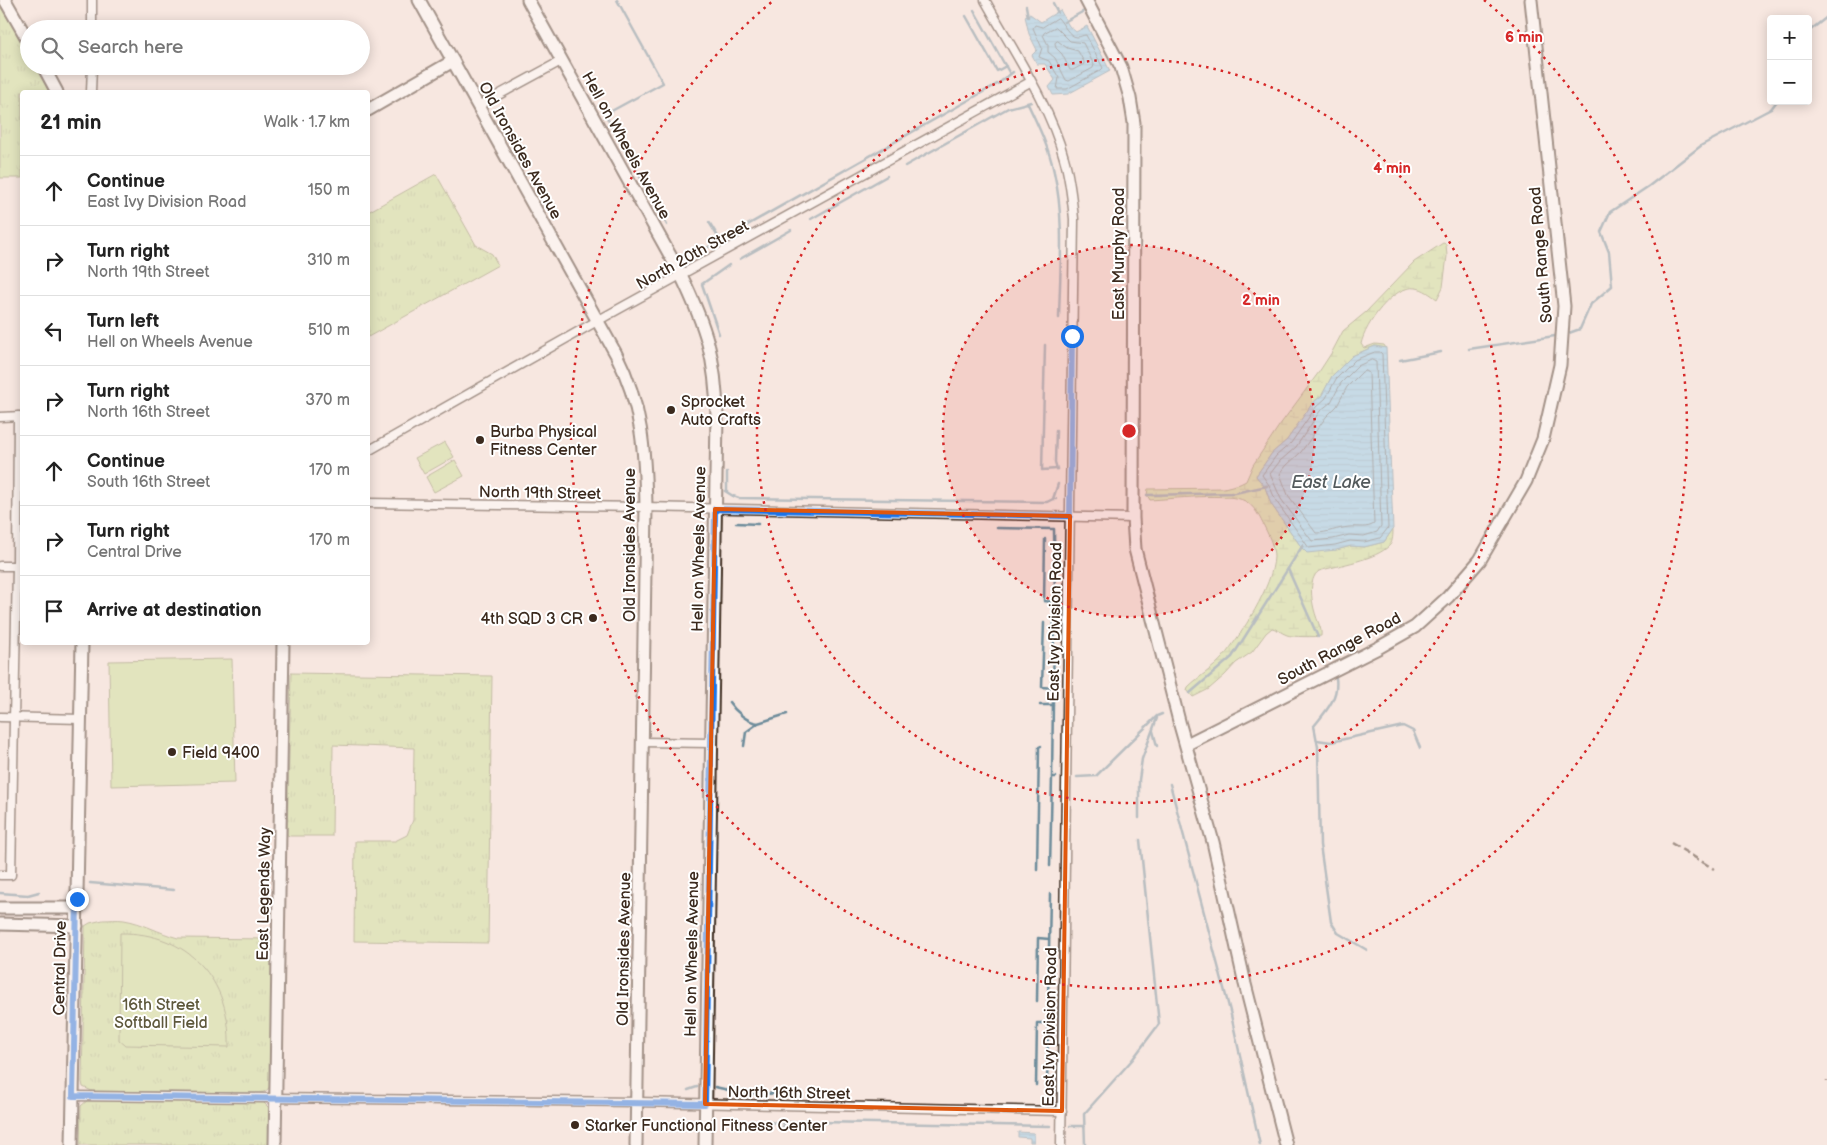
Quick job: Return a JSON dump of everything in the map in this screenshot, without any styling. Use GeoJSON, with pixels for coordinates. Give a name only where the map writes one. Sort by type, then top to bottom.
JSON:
{"type":"FeatureCollection","features":[{"type":"Feature","properties":{"kind":"street"},"geometry":{"type":"LineString","coordinates":[[5,0],[20,26]]}},
{"type":"Feature","properties":{"kind":"street"},"geometry":{"type":"LineString","coordinates":[[92,0],[92,20]]}},
{"type":"Feature","properties":{"kind":"street","name":"Old Ironsides Avenue"},"geometry":{"type":"LineString","coordinates":[[419,0],[597,321],[622,368],[636,405],[644,448],[646,507],[636,1145]]}},
{"type":"Feature","properties":{"kind":"street","name":"Hell on Wheels Avenue"},"geometry":{"type":"LineString","coordinates":[[528,0],[681,275],[702,321],[713,360],[717,416],[705,1145]]}},
{"type":"Feature","properties":{"kind":"street","name":"East Ivy Division Road"},"geometry":{"type":"LineString","coordinates":[[985,0],[1057,136],[1064,158],[1072,200],[1074,243],[1061,1145]]}},
{"type":"Feature","properties":{"kind":"street","name":"East Murphy Road"},"geometry":{"type":"LineString","coordinates":[[1086,0],[1121,67],[1130,98],[1134,123],[1133,518],[1135,549],[1180,725],[1187,744],[1213,842],[1245,984],[1286,1145]]}},
{"type":"Feature","properties":{"kind":"street","name":"South Range Road"},"geometry":{"type":"LineString","coordinates":[[1187,744],[1378,648],[1415,627],[1448,597],[1480,560],[1526,481],[1543,439],[1560,365],[1564,306],[1530,0]]}},
{"type":"Feature","properties":{"kind":"street"},"geometry":{"type":"LineString","coordinates":[[370,109],[453,61]]}},
{"type":"Feature","properties":{"kind":"street"},"geometry":{"type":"LineString","coordinates":[[478,106],[562,61]]}},
{"type":"Feature","properties":{"kind":"street"},"geometry":{"type":"LineString","coordinates":[[47,75],[56,90]]}},
{"type":"Feature","properties":{"kind":"street"},"geometry":{"type":"LineString","coordinates":[[91,90],[92,75]]}},
{"type":"Feature","properties":{"kind":"street","name":"North 20th Street"},"geometry":{"type":"LineString","coordinates":[[370,450],[597,321],[1030,82]]}},
{"type":"Feature","properties":{"kind":"street"},"geometry":{"type":"LineString","coordinates":[[0,417],[20,416],[20,566],[14,717],[11,875],[0,875]]}},
{"type":"Feature","properties":{"kind":"street","name":"North 19th Street"},"geometry":{"type":"LineString","coordinates":[[370,503],[1133,518]]}},
{"type":"Feature","properties":{"kind":"street"},"geometry":{"type":"LineString","coordinates":[[0,566],[20,566]]}},
{"type":"Feature","properties":{"kind":"street","name":"Central Drive"},"geometry":{"type":"LineString","coordinates":[[72,1145],[82,645]]}},
{"type":"Feature","properties":{"kind":"street","name":"East Legends Way"},"geometry":{"type":"LineString","coordinates":[[275,1145],[283,645]]}},
{"type":"Feature","properties":{"kind":"street"},"geometry":{"type":"LineString","coordinates":[[0,717],[81,719]]}},
{"type":"Feature","properties":{"kind":"street"},"geometry":{"type":"LineString","coordinates":[[642,742],[711,743]]}},
{"type":"Feature","properties":{"kind":"street"},"geometry":{"type":"LineString","coordinates":[[0,908],[77,908]]}},
{"type":"Feature","properties":{"kind":"street"},"geometry":{"type":"LineString","coordinates":[[0,924],[77,926]]}},
{"type":"Feature","properties":{"kind":"street","name":"North 16th Street"},"geometry":{"type":"LineString","coordinates":[[73,1096],[637,1102],[1062,1111]]}},
{"type":"Feature","properties":{"kind":"highlighted area"},"geometry":{"type":"Polygon","coordinates":[[[715,509],[1070,516],[1062,1111],[705,1104],[715,509]]]}},
{"type":"Feature","properties":{"kind":"green space"},"geometry":{"type":"Polygon","coordinates":[[[0,5],[20,39],[20,75],[40,75],[48,90],[20,90],[20,178],[0,178],[0,5]]]}},
{"type":"Feature","properties":{"kind":"green space"},"geometry":{"type":"Polygon","coordinates":[[[436,174],[476,245],[492,254],[498,265],[370,336],[370,211],[436,174]]]}},
{"type":"Feature","properties":{"kind":"green space"},"geometry":{"type":"Polygon","coordinates":[[[1443,243],[1446,244],[1447,256],[1443,287],[1437,299],[1425,291],[1407,288],[1398,292],[1381,307],[1368,327],[1361,344],[1364,348],[1375,344],[1384,345],[1386,348],[1375,346],[1352,356],[1332,376],[1322,395],[1312,404],[1287,440],[1272,453],[1256,476],[1265,487],[1271,504],[1302,548],[1336,550],[1351,546],[1364,547],[1384,542],[1393,529],[1390,545],[1376,555],[1319,571],[1315,575],[1312,586],[1312,599],[1321,636],[1290,636],[1272,628],[1252,652],[1236,663],[1209,689],[1193,697],[1187,690],[1188,687],[1223,657],[1255,610],[1272,569],[1273,549],[1259,516],[1252,506],[1245,501],[1237,498],[1213,496],[1150,500],[1147,495],[1148,489],[1224,488],[1246,481],[1253,465],[1319,372],[1343,331],[1366,312],[1414,262],[1443,243]]]}},
{"type":"Feature","properties":{"kind":"green space"},"geometry":{"type":"Polygon","coordinates":[[[445,442],[454,457],[424,474],[415,458],[445,442]]]}},
{"type":"Feature","properties":{"kind":"green space"},"geometry":{"type":"Polygon","coordinates":[[[455,460],[464,476],[434,492],[426,477],[455,460]]]}},
{"type":"Feature","properties":{"kind":"green space","name":"Field 9400"},"geometry":{"type":"Polygon","coordinates":[[[232,659],[235,783],[111,786],[109,661],[232,659]]]}},
{"type":"Feature","properties":{"kind":"green space"},"geometry":{"type":"Polygon","coordinates":[[[291,673],[492,676],[488,943],[354,941],[355,841],[395,841],[407,835],[413,820],[414,748],[333,745],[332,836],[287,835],[291,673]]]}},
{"type":"Feature","properties":{"kind":"green space","name":"16th Street Softball Field"},"geometry":{"type":"Polygon","coordinates":[[[103,920],[131,921],[178,938],[269,939],[273,944],[271,1084],[268,1089],[259,1093],[92,1091],[83,1087],[85,926],[103,920]]]}},
{"type":"Feature","properties":{"kind":"green space"},"geometry":{"type":"Polygon","coordinates":[[[120,933],[144,935],[166,941],[185,951],[201,965],[213,981],[222,1001],[228,1023],[229,1047],[125,1045],[119,1040],[120,933]]]}},
{"type":"Feature","properties":{"kind":"green space"},"geometry":{"type":"Polygon","coordinates":[[[89,1099],[263,1102],[271,1110],[271,1145],[80,1145],[81,1106],[89,1099]]]}},
{"type":"Feature","properties":{"kind":"water"},"geometry":{"type":"Polygon","coordinates":[[[1060,10],[1069,26],[1076,32],[1087,26],[1110,71],[1068,94],[1053,95],[1049,87],[1055,80],[1045,64],[1037,64],[1032,55],[1037,50],[1029,34],[1025,16],[1030,14],[1041,22],[1060,10]]]}},
{"type":"Feature","properties":{"kind":"water","name":"East Lake"},"geometry":{"type":"Polygon","coordinates":[[[1375,346],[1386,348],[1393,529],[1384,542],[1364,547],[1351,546],[1336,550],[1307,553],[1271,504],[1265,487],[1256,476],[1272,453],[1287,440],[1312,404],[1322,395],[1332,376],[1352,356],[1375,346]]]}},
{"type":"Feature","properties":{"kind":"water"},"geometry":{"type":"Polygon","coordinates":[[[1018,1132],[1034,1133],[1034,1142],[1030,1142],[1030,1138],[1018,1137],[1018,1132]]]}},
{"type":"Feature","properties":{"kind":"waterway"},"geometry":{"type":"LineString","coordinates":[[606,114],[663,83],[617,0]]}},
{"type":"Feature","properties":{"kind":"waterway"},"geometry":{"type":"LineString","coordinates":[[1053,3],[1058,13]]}},
{"type":"Feature","properties":{"kind":"waterway"},"geometry":{"type":"LineString","coordinates":[[1026,6],[1028,17]]}},
{"type":"Feature","properties":{"kind":"waterway"},"geometry":{"type":"LineString","coordinates":[[974,10],[1010,74]]}},
{"type":"Feature","properties":{"kind":"waterway"},"geometry":{"type":"LineString","coordinates":[[1064,22],[1084,11]]}},
{"type":"Feature","properties":{"kind":"waterway"},"geometry":{"type":"LineString","coordinates":[[966,16],[997,71],[1006,66]]}},
{"type":"Feature","properties":{"kind":"waterway"},"geometry":{"type":"LineString","coordinates":[[1812,29],[1827,17]]}},
{"type":"Feature","properties":{"kind":"waterway"},"geometry":{"type":"LineString","coordinates":[[705,249],[999,83],[1013,72]]}},
{"type":"Feature","properties":{"kind":"waterway"},"geometry":{"type":"LineString","coordinates":[[905,166],[1008,108],[1031,102]]}},
{"type":"Feature","properties":{"kind":"waterway"},"geometry":{"type":"LineString","coordinates":[[1028,104],[1049,154],[1060,208],[1059,318]]}},
{"type":"Feature","properties":{"kind":"waterway"},"geometry":{"type":"LineString","coordinates":[[1569,333],[1580,329],[1591,304],[1612,286],[1609,252],[1601,232],[1610,212],[1649,186],[1702,145],[1771,109],[1774,105]]}},
{"type":"Feature","properties":{"kind":"waterway"},"geometry":{"type":"LineString","coordinates":[[601,107],[667,225]]}},
{"type":"Feature","properties":{"kind":"waterway"},"geometry":{"type":"LineString","coordinates":[[811,219],[887,176]]}},
{"type":"Feature","properties":{"kind":"waterway"},"geometry":{"type":"LineString","coordinates":[[709,222],[720,240]]}},
{"type":"Feature","properties":{"kind":"waterway"},"geometry":{"type":"LineString","coordinates":[[740,259],[791,230]]}},
{"type":"Feature","properties":{"kind":"waterway"},"geometry":{"type":"LineString","coordinates":[[719,334],[702,284],[729,265]]}},
{"type":"Feature","properties":{"kind":"waterway"},"geometry":{"type":"LineString","coordinates":[[1469,349],[1555,336]]}},
{"type":"Feature","properties":{"kind":"waterway"},"geometry":{"type":"LineString","coordinates":[[1045,345],[1042,470],[1057,469]]}},
{"type":"Feature","properties":{"kind":"waterway"},"geometry":{"type":"LineString","coordinates":[[1400,360],[1441,352]]}},
{"type":"Feature","properties":{"kind":"waterway"},"geometry":{"type":"LineString","coordinates":[[1056,430],[1055,462],[1057,469]]}},
{"type":"Feature","properties":{"kind":"waterway"},"geometry":{"type":"LineString","coordinates":[[727,472],[727,491]]}},
{"type":"Feature","properties":{"kind":"waterway"},"geometry":{"type":"LineString","coordinates":[[1056,499],[1053,499],[1058,484]]}},
{"type":"Feature","properties":{"kind":"waterway"},"geometry":{"type":"LineString","coordinates":[[1147,495],[1235,493],[1267,486]]}},
{"type":"Feature","properties":{"kind":"waterway"},"geometry":{"type":"LineString","coordinates":[[725,491],[739,498],[1047,502],[1053,499]]}},
{"type":"Feature","properties":{"kind":"waterway"},"geometry":{"type":"LineString","coordinates":[[736,523],[758,524]]}},
{"type":"Feature","properties":{"kind":"waterway"},"geometry":{"type":"LineString","coordinates":[[997,528],[1054,529],[1055,603]]}},
{"type":"Feature","properties":{"kind":"waterway"},"geometry":{"type":"LineString","coordinates":[[1045,539],[1044,601],[1055,602]]}},
{"type":"Feature","properties":{"kind":"waterway"},"geometry":{"type":"LineString","coordinates":[[1190,693],[1232,657],[1303,545]]}},
{"type":"Feature","properties":{"kind":"waterway"},"geometry":{"type":"LineString","coordinates":[[1288,569],[1318,637]]}},
{"type":"Feature","properties":{"kind":"waterway"},"geometry":{"type":"LineString","coordinates":[[1054,622],[1052,777],[1056,777]]}},
{"type":"Feature","properties":{"kind":"waterway"},"geometry":{"type":"LineString","coordinates":[[1044,623],[1042,687],[1053,688]]}},
{"type":"Feature","properties":{"kind":"waterway"},"geometry":{"type":"LineString","coordinates":[[1336,678],[1334,698],[1314,726],[1318,747],[1320,845],[1331,922],[1338,933],[1367,950]]}},
{"type":"Feature","properties":{"kind":"waterway"},"geometry":{"type":"LineString","coordinates":[[729,702],[742,716],[758,723],[787,714]]}},
{"type":"Feature","properties":{"kind":"waterway"},"geometry":{"type":"LineString","coordinates":[[1040,705],[1053,705]]}},
{"type":"Feature","properties":{"kind":"waterway"},"geometry":{"type":"LineString","coordinates":[[1077,777],[1096,776],[1157,716],[1162,714]]}},
{"type":"Feature","properties":{"kind":"waterway"},"geometry":{"type":"LineString","coordinates":[[1139,818],[1139,780],[1142,759],[1157,718]]}},
{"type":"Feature","properties":{"kind":"waterway"},"geometry":{"type":"LineString","coordinates":[[744,746],[746,732],[757,724]]}},
{"type":"Feature","properties":{"kind":"waterway"},"geometry":{"type":"LineString","coordinates":[[1317,740],[1331,742],[1403,726],[1413,731],[1420,748]]}},
{"type":"Feature","properties":{"kind":"waterway"},"geometry":{"type":"LineString","coordinates":[[1153,731],[1157,746]]}},
{"type":"Feature","properties":{"kind":"waterway"},"geometry":{"type":"LineString","coordinates":[[1037,870],[1039,747],[1041,746]]}},
{"type":"Feature","properties":{"kind":"waterway"},"geometry":{"type":"LineString","coordinates":[[1050,866],[1052,777]]}},
{"type":"Feature","properties":{"kind":"waterway"},"geometry":{"type":"LineString","coordinates":[[1170,784],[1231,1015],[1260,1145]]}},
{"type":"Feature","properties":{"kind":"waterway"},"geometry":{"type":"LineString","coordinates":[[1085,1145],[1084,1114],[1132,1060],[1159,1024],[1140,840]]}},
{"type":"Feature","properties":{"kind":"waterway"},"geometry":{"type":"LineString","coordinates":[[90,883],[174,890]]}},
{"type":"Feature","properties":{"kind":"waterway"},"geometry":{"type":"LineString","coordinates":[[0,893],[28,895],[39,892]]}},
{"type":"Feature","properties":{"kind":"waterway"},"geometry":{"type":"LineString","coordinates":[[1048,1003],[1050,894]]}},
{"type":"Feature","properties":{"kind":"waterway"},"geometry":{"type":"LineString","coordinates":[[1037,1001],[1038,938],[1049,939]]}},
{"type":"Feature","properties":{"kind":"waterway"},"geometry":{"type":"LineString","coordinates":[[1047,1091],[1048,1020]]}},
{"type":"Feature","properties":{"kind":"waterway"},"geometry":{"type":"LineString","coordinates":[[1036,1085],[1037,1023],[1048,1023]]}},
{"type":"Feature","properties":{"kind":"waterway"},"geometry":{"type":"LineString","coordinates":[[688,1090],[697,1087]]}},
{"type":"Feature","properties":{"kind":"waterway"},"geometry":{"type":"LineString","coordinates":[[715,1087],[742,1093],[785,1094]]}},
{"type":"Feature","properties":{"kind":"waterway"},"geometry":{"type":"LineString","coordinates":[[735,1121],[742,1123],[817,1122],[1050,1126]]}},
{"type":"Feature","properties":{"kind":"waterway"},"geometry":{"type":"LineString","coordinates":[[782,1129],[785,1122]]}},
{"type":"Feature","properties":{"kind":"waterway"},"geometry":{"type":"LineString","coordinates":[[1070,1126],[1084,1126]]}},
{"type":"Feature","properties":{"kind":"railway"},"geometry":{"type":"LineString","coordinates":[[1671,843],[1714,869]]}},
{"type":"Feature","properties":{"kind":"place","name":"Sprocket Auto Crafts"},"geometry":{"type":"Point","coordinates":[671,410]}},
{"type":"Feature","properties":{"kind":"place","name":"Burba Physical Fitness Center"},"geometry":{"type":"Point","coordinates":[480,440]}},
{"type":"Feature","properties":{"kind":"place","name":"4th SQD 3 CR"},"geometry":{"type":"Point","coordinates":[593,618]}},
{"type":"Feature","properties":{"kind":"place","name":"Field 9400"},"geometry":{"type":"Point","coordinates":[172,752]}},
{"type":"Feature","properties":{"kind":"place","name":"Starker Functional Fitness Center"},"geometry":{"type":"Point","coordinates":[575,1125]}},
{"type":"Feature","properties":{"kind":"route"},"geometry":{"type":"LineString","coordinates":[[77,899],[73,1096],[705,1104],[715,509],[1070,516],[1072,336]]}}]}
